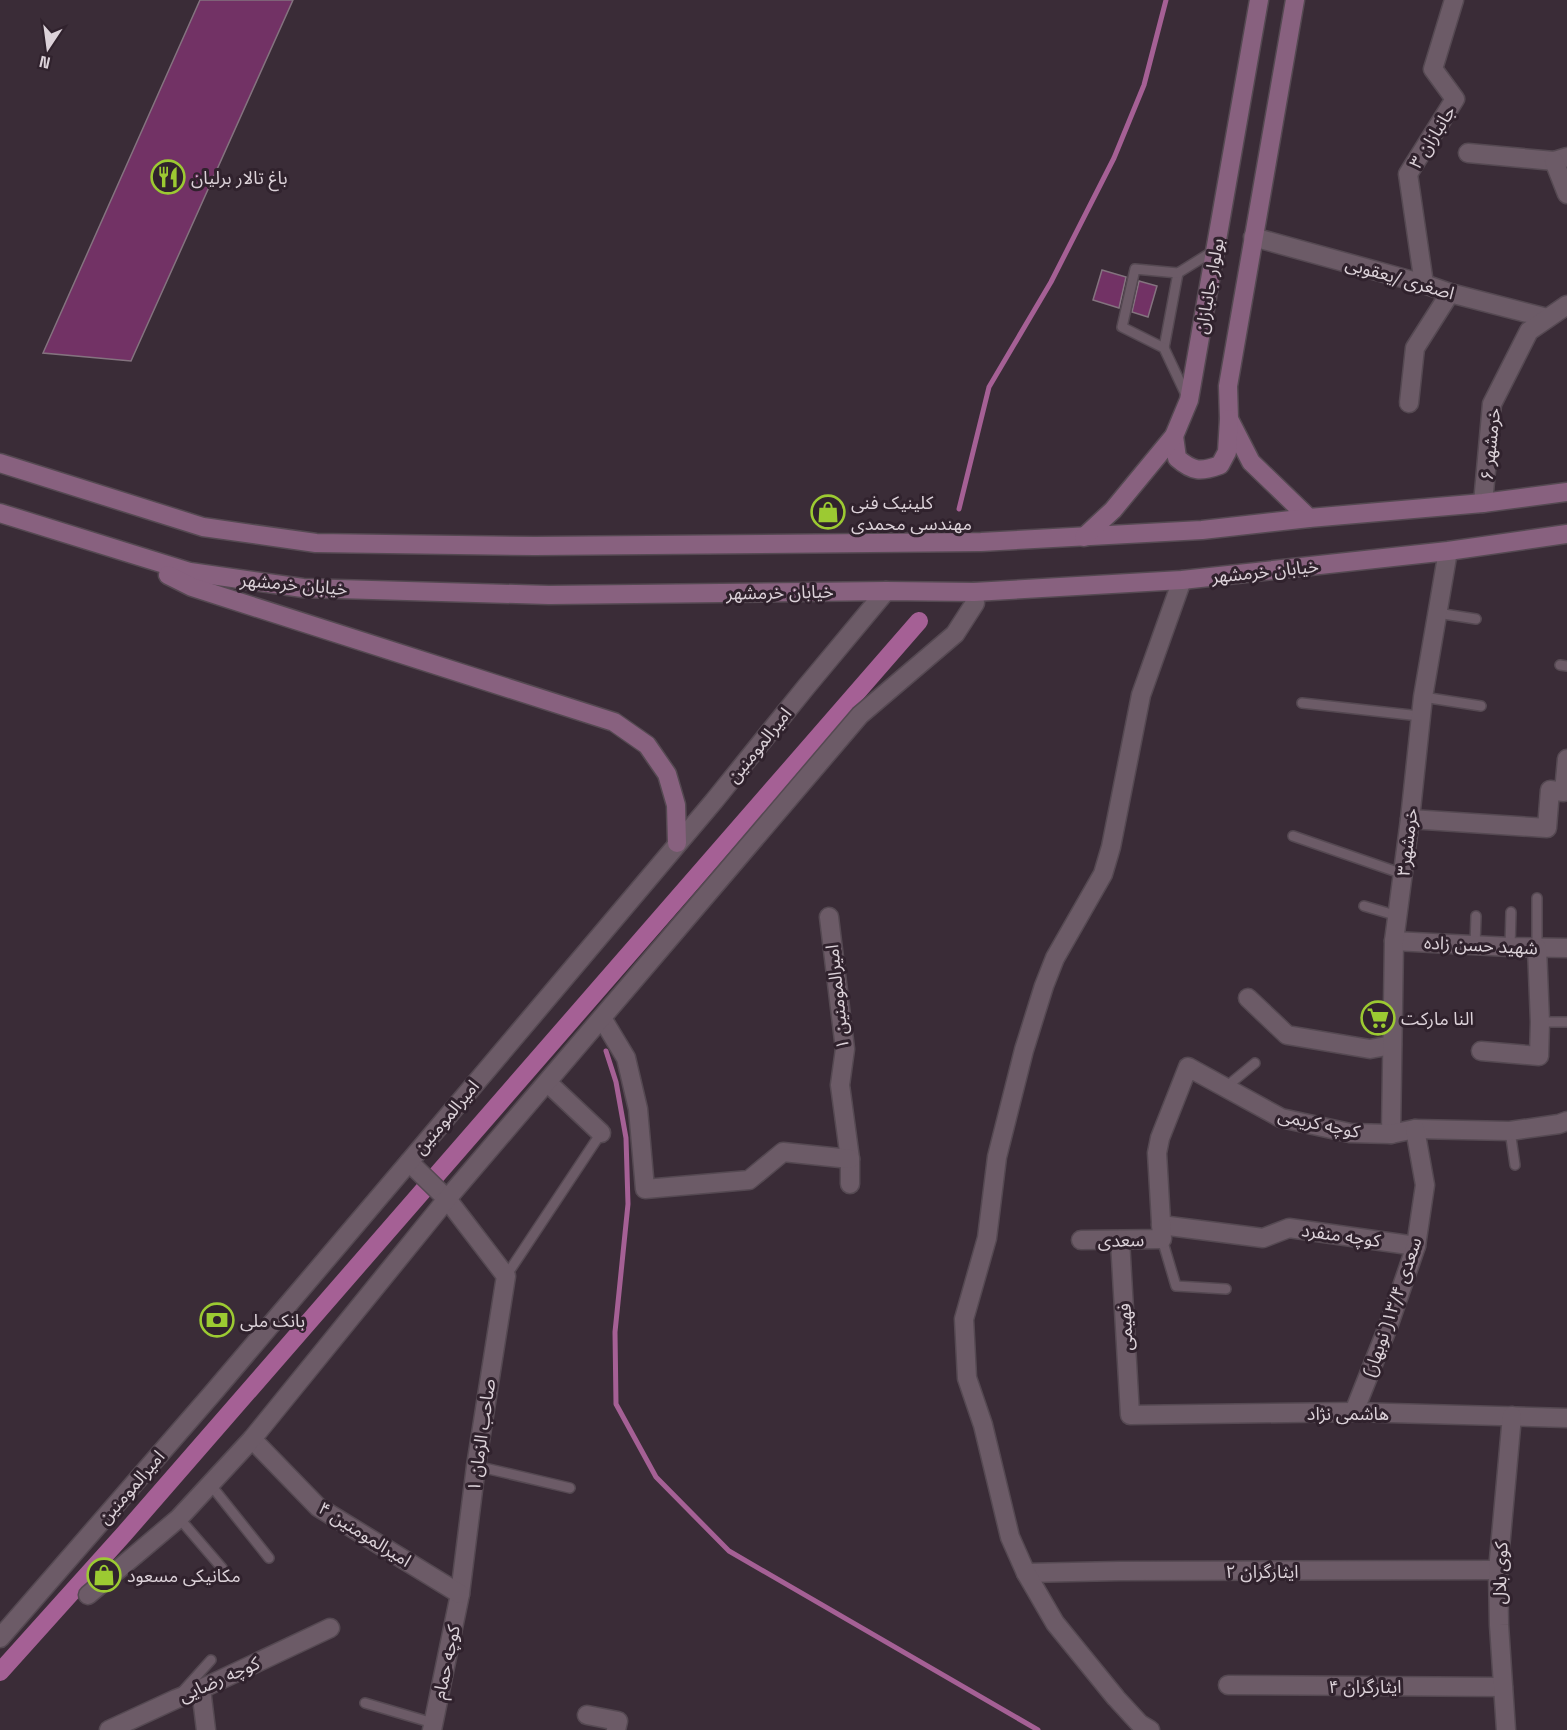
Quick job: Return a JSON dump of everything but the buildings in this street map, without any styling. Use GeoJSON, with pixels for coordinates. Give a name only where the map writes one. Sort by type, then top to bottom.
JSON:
{"type":"FeatureCollection","features":[{"type":"Feature","properties":{"kind":"main road","name":"بولوار جانبازان"},"geometry":{"type":"LineString","coordinates":[[1084,537],[1113,510],[1174,436],[1189,400],[1259,0]]}},
{"type":"Feature","properties":{"kind":"main road","name":"بولوار جانبازان"},"geometry":{"type":"LineString","coordinates":[[1294,0],[1228,386],[1229,419],[1251,462],[1309,518]]}},
{"type":"Feature","properties":{"kind":"main road"},"geometry":{"type":"LineString","coordinates":[[1174,436],[1178,458],[1188,467],[1205,471],[1220,465],[1227,452],[1229,419]]}},
{"type":"Feature","properties":{"kind":"main road"},"geometry":{"type":"LineString","coordinates":[[0,463],[203,527],[316,543],[559,546],[939,543],[1202,530],[1567,492]]}},
{"type":"Feature","properties":{"kind":"main road","name":"خیابان خرمشهر"},"geometry":{"type":"LineString","coordinates":[[0,513],[190,572],[303,588],[549,595],[974,592],[1182,580],[1448,551],[1567,534]]}},
{"type":"Feature","properties":{"kind":"main road"},"geometry":{"type":"LineString","coordinates":[[101,544],[192,587],[614,722],[648,745],[667,774],[676,805],[677,843]]}},
{"type":"Feature","properties":{"kind":"street"},"geometry":{"type":"LineString","coordinates":[[1454,0],[1460,0]]}},
{"type":"Feature","properties":{"kind":"street","name":"جانبازان ۳"},"geometry":{"type":"LineString","coordinates":[[1424,284],[1408,174],[1455,99],[1433,69],[1454,0]]}},
{"type":"Feature","properties":{"kind":"street"},"geometry":{"type":"LineString","coordinates":[[1468,153],[1561,159],[1567,194]]}},
{"type":"Feature","properties":{"kind":"street","name":"اصغری /یعقوبی"},"geometry":{"type":"LineString","coordinates":[[1253,237],[1547,318]]}},
{"type":"Feature","properties":{"kind":"street"},"geometry":{"type":"LineString","coordinates":[[1409,403],[1415,348],[1450,293]]}},
{"type":"Feature","properties":{"kind":"street","name":"خرمشهر ۶"},"geometry":{"type":"LineString","coordinates":[[1483,502],[1492,404],[1529,331],[1567,305]]}},
{"type":"Feature","properties":{"kind":"street","name":"خرمشهر۳"},"geometry":{"type":"LineString","coordinates":[[1391,1134],[1394,941],[1410,819],[1420,716],[1448,551]]}},
{"type":"Feature","properties":{"kind":"street"},"geometry":{"type":"LineString","coordinates":[[1149,1730],[1140,1724],[1116,1698],[1055,1623],[1026,1573],[1010,1537],[983,1425],[967,1378],[964,1319],[987,1238],[997,1157],[1024,1050],[1055,958],[1103,874],[1111,846],[1141,695],[1182,580]]}},
{"type":"Feature","properties":{"kind":"street","name":"امیرالمومنین"},"geometry":{"type":"LineString","coordinates":[[0,1638],[409,1162],[714,801],[886,591]]}},
{"type":"Feature","properties":{"kind":"street"},"geometry":{"type":"LineString","coordinates":[[88,1595],[179,1518],[252,1439],[447,1199],[860,715],[955,634],[975,603],[974,592]]}},
{"type":"Feature","properties":{"kind":"street"},"geometry":{"type":"LineString","coordinates":[[1410,819],[1547,828],[1550,790],[1564,792],[1567,759]]}},
{"type":"Feature","properties":{"kind":"street","name":"امیرالمومنین ۱"},"geometry":{"type":"LineString","coordinates":[[829,917],[845,1049],[840,1085],[850,1159],[850,1184]]}},
{"type":"Feature","properties":{"kind":"street","name":"شهید حسن زاده"},"geometry":{"type":"LineString","coordinates":[[1394,941],[1567,948]]}},
{"type":"Feature","properties":{"kind":"street"},"geometry":{"type":"LineString","coordinates":[[1481,1051],[1539,1056],[1537,948]]}},
{"type":"Feature","properties":{"kind":"street"},"geometry":{"type":"LineString","coordinates":[[1248,998],[1287,1035],[1370,1049],[1392,1045]]}},
{"type":"Feature","properties":{"kind":"street"},"geometry":{"type":"LineString","coordinates":[[602,1018],[626,1058],[638,1109],[645,1189],[749,1180],[783,1152],[850,1159]]}},
{"type":"Feature","properties":{"kind":"street","name":"کوچه کریمی"},"geometry":{"type":"LineString","coordinates":[[1161,1232],[1157,1153],[1160,1138],[1188,1067],[1281,1118],[1350,1133],[1391,1134],[1415,1129],[1510,1131],[1567,1121]]}},
{"type":"Feature","properties":{"kind":"street"},"geometry":{"type":"LineString","coordinates":[[548,1083],[600,1133]]}},
{"type":"Feature","properties":{"kind":"street","name":"سعدی ۱۳/۴( نوبهار)"},"geometry":{"type":"LineString","coordinates":[[1354,1412],[1389,1324],[1416,1246],[1425,1185],[1415,1129]]}},
{"type":"Feature","properties":{"kind":"street"},"geometry":{"type":"LineString","coordinates":[[409,1162],[447,1199],[506,1276]]}},
{"type":"Feature","properties":{"kind":"street","name":"کوچه منفرد"},"geometry":{"type":"LineString","coordinates":[[1161,1232],[1263,1238],[1289,1228],[1416,1246]]}},
{"type":"Feature","properties":{"kind":"street","name":"سعدی"},"geometry":{"type":"LineString","coordinates":[[1081,1240],[1120,1239],[1161,1232]]}},
{"type":"Feature","properties":{"kind":"street","name":"فهیمی"},"geometry":{"type":"LineString","coordinates":[[1120,1239],[1130,1415]]}},
{"type":"Feature","properties":{"kind":"street","name":"صاحب الزمان ۱"},"geometry":{"type":"LineString","coordinates":[[460,1594],[476,1466],[506,1276]]}},
{"type":"Feature","properties":{"kind":"street","name":"هاشمی نژاد"},"geometry":{"type":"LineString","coordinates":[[1130,1415],[1354,1412],[1567,1418]]}},
{"type":"Feature","properties":{"kind":"street","name":"کوی بلال"},"geometry":{"type":"LineString","coordinates":[[1506,1730],[1498,1570],[1512,1416]]}},
{"type":"Feature","properties":{"kind":"street","name":"امیرالمومنین ۴"},"geometry":{"type":"LineString","coordinates":[[252,1439],[318,1507],[460,1594]]}},
{"type":"Feature","properties":{"kind":"street","name":"ایثارگران ۲"},"geometry":{"type":"LineString","coordinates":[[1026,1573],[1498,1570]]}},
{"type":"Feature","properties":{"kind":"street","name":"کوچه حمام"},"geometry":{"type":"LineString","coordinates":[[432,1726],[460,1594]]}},
{"type":"Feature","properties":{"kind":"street","name":"کوچه رضایی"},"geometry":{"type":"LineString","coordinates":[[109,1730],[330,1628]]}},
{"type":"Feature","properties":{"kind":"street","name":"ایثارگران ۴"},"geometry":{"type":"LineString","coordinates":[[1228,1685],[1503,1687]]}},
{"type":"Feature","properties":{"kind":"street"},"geometry":{"type":"LineString","coordinates":[[201,1689],[206,1730]]}},
{"type":"Feature","properties":{"kind":"street"},"geometry":{"type":"LineString","coordinates":[[587,1715],[618,1721],[616,1730]]}},
{"type":"Feature","properties":{"kind":"lane"},"geometry":{"type":"LineString","coordinates":[[1164,348],[1122,327],[1135,269],[1178,273],[1215,250]]}},
{"type":"Feature","properties":{"kind":"lane"},"geometry":{"type":"LineString","coordinates":[[1178,273],[1164,348],[1189,400]]}},
{"type":"Feature","properties":{"kind":"lane"},"geometry":{"type":"LineString","coordinates":[[1437,613],[1476,619]]}},
{"type":"Feature","properties":{"kind":"lane"},"geometry":{"type":"LineString","coordinates":[[1423,697],[1481,706]]}},
{"type":"Feature","properties":{"kind":"lane"},"geometry":{"type":"LineString","coordinates":[[1302,703],[1420,716]]}},
{"type":"Feature","properties":{"kind":"lane"},"geometry":{"type":"LineString","coordinates":[[1293,836],[1403,874]]}},
{"type":"Feature","properties":{"kind":"lane"},"geometry":{"type":"LineString","coordinates":[[1537,898],[1537,948]]}},
{"type":"Feature","properties":{"kind":"lane"},"geometry":{"type":"LineString","coordinates":[[1364,906],[1398,916]]}},
{"type":"Feature","properties":{"kind":"lane"},"geometry":{"type":"LineString","coordinates":[[1510,947],[1511,912]]}},
{"type":"Feature","properties":{"kind":"lane"},"geometry":{"type":"LineString","coordinates":[[1475,945],[1476,916]]}},
{"type":"Feature","properties":{"kind":"lane"},"geometry":{"type":"LineString","coordinates":[[1540,1022],[1567,1022]]}},
{"type":"Feature","properties":{"kind":"lane"},"geometry":{"type":"LineString","coordinates":[[1226,1087],[1255,1063]]}},
{"type":"Feature","properties":{"kind":"lane"},"geometry":{"type":"LineString","coordinates":[[1510,1131],[1515,1165]]}},
{"type":"Feature","properties":{"kind":"lane"},"geometry":{"type":"LineString","coordinates":[[506,1276],[600,1133]]}},
{"type":"Feature","properties":{"kind":"lane"},"geometry":{"type":"LineString","coordinates":[[1161,1232],[1176,1286],[1226,1289]]}},
{"type":"Feature","properties":{"kind":"lane"},"geometry":{"type":"LineString","coordinates":[[476,1466],[570,1488]]}},
{"type":"Feature","properties":{"kind":"lane"},"geometry":{"type":"LineString","coordinates":[[210,1484],[269,1558]]}},
{"type":"Feature","properties":{"kind":"lane"},"geometry":{"type":"LineString","coordinates":[[179,1518],[222,1568]]}},
{"type":"Feature","properties":{"kind":"lane"},"geometry":{"type":"LineString","coordinates":[[176,1699],[211,1660]]}},
{"type":"Feature","properties":{"kind":"lane"},"geometry":{"type":"LineString","coordinates":[[365,1702],[432,1726]]}},
{"type":"Feature","properties":{"kind":"waterway"},"geometry":{"type":"LineString","coordinates":[[959,509],[989,387],[1051,282],[1114,158],[1144,85],[1166,0]]}},
{"type":"Feature","properties":{"kind":"waterway"},"geometry":{"type":"LineString","coordinates":[[0,1672],[124,1534],[919,621]]}},
{"type":"Feature","properties":{"kind":"waterway"},"geometry":{"type":"LineString","coordinates":[[606,1051],[616,1082],[626,1138],[628,1204],[615,1332],[616,1404],[656,1477],[729,1551],[1038,1730]]}},
{"type":"Feature","properties":{"kind":"place","name":"باغ تالار برلیان"},"geometry":{"type":"Point","coordinates":[168,177]}},
{"type":"Feature","properties":{"kind":"place","name":"کلینیک فنی مهندسی محمدی"},"geometry":{"type":"Point","coordinates":[828,512]}},
{"type":"Feature","properties":{"kind":"place","name":"النا مارکت"},"geometry":{"type":"Point","coordinates":[1378,1018]}},
{"type":"Feature","properties":{"kind":"place","name":"بانک ملی"},"geometry":{"type":"Point","coordinates":[217,1320]}},
{"type":"Feature","properties":{"kind":"place","name":"مکانیکی مسعود"},"geometry":{"type":"Point","coordinates":[104,1575]}}]}
